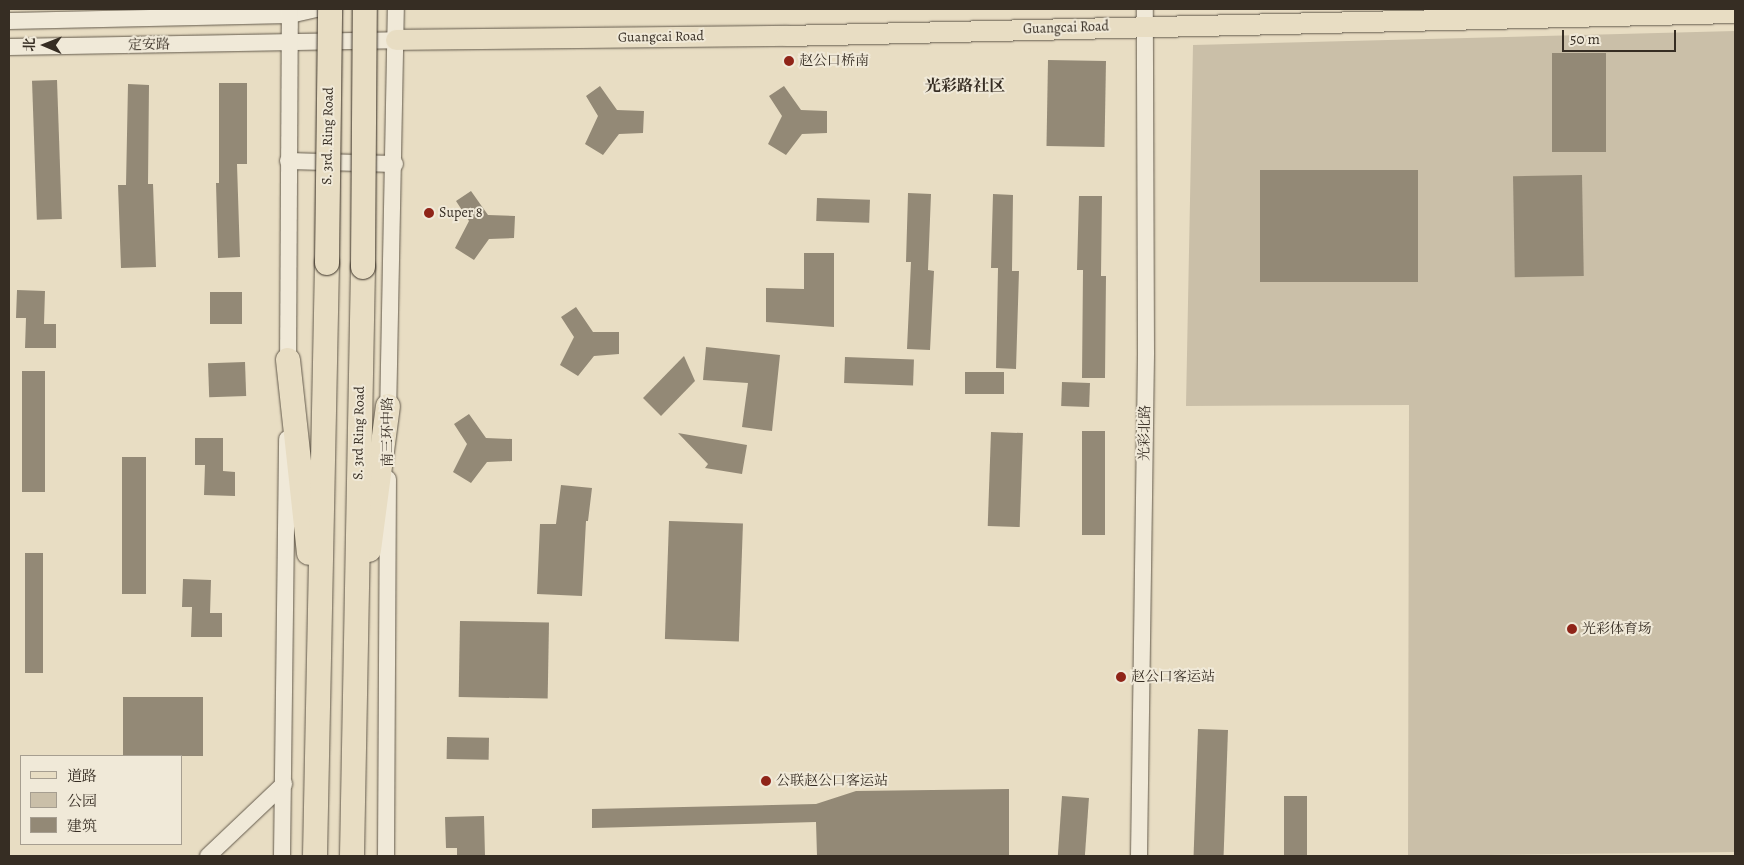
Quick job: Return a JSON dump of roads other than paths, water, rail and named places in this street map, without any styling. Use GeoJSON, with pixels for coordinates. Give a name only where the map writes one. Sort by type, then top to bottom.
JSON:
{"type":"FeatureCollection","features":[{"type":"Feature","properties":{"kind":"highway","name":"S. 3rd. Ring Road"},"geometry":{"type":"LineString","coordinates":[[320,652],[330,9]]}},
{"type":"Feature","properties":{"kind":"highway","name":"S. 3rd Ring Road"},"geometry":{"type":"LineString","coordinates":[[352,856],[353,678],[363,267],[365,9]]}},
{"type":"Feature","properties":{"kind":"highway"},"geometry":{"type":"LineString","coordinates":[[288,360],[320,652],[315,856]]}},
{"type":"Feature","properties":{"kind":"highway"},"geometry":{"type":"LineString","coordinates":[[353,678],[388,406]]}},
{"type":"Feature","properties":{"kind":"main road","name":"Guangcai Road"},"geometry":{"type":"LineString","coordinates":[[396,40],[786,36],[1145,17],[1735,13]]}},
{"type":"Feature","properties":{"kind":"street","name":"定安路"},"geometry":{"type":"LineString","coordinates":[[9,21],[290,12],[316,9]]}},
{"type":"Feature","properties":{"kind":"street","name":"南三环中路"},"geometry":{"type":"LineString","coordinates":[[386,856],[388,406],[395,164],[396,9]]}},
{"type":"Feature","properties":{"kind":"street"},"geometry":{"type":"LineString","coordinates":[[282,856],[290,12]]}},
{"type":"Feature","properties":{"kind":"street","name":"光彩北路"},"geometry":{"type":"LineString","coordinates":[[1139,856],[1146,352],[1145,17]]}},
{"type":"Feature","properties":{"kind":"street","name":"定安路"},"geometry":{"type":"LineString","coordinates":[[9,47],[396,40]]}},
{"type":"Feature","properties":{"kind":"street"},"geometry":{"type":"LineString","coordinates":[[288,161],[395,164]]}},
{"type":"Feature","properties":{"kind":"street"},"geometry":{"type":"LineString","coordinates":[[208,856],[284,784]]}},
{"type":"Feature","properties":{"kind":"place","name":"赵公口桥南"},"geometry":{"type":"Point","coordinates":[789,61]}},
{"type":"Feature","properties":{"kind":"place","name":"Super 8"},"geometry":{"type":"Point","coordinates":[429,213]}},
{"type":"Feature","properties":{"kind":"place","name":"光彩体育场"},"geometry":{"type":"Point","coordinates":[1572,629]}},
{"type":"Feature","properties":{"kind":"place","name":"赵公口客运站"},"geometry":{"type":"Point","coordinates":[1121,677]}},
{"type":"Feature","properties":{"kind":"place","name":"公联赵公口客运站"},"geometry":{"type":"Point","coordinates":[766,781]}},
{"type":"Feature","properties":{"kind":"district","name":"光彩路社区"},"geometry":{"type":"Point","coordinates":[965,86]}}]}
